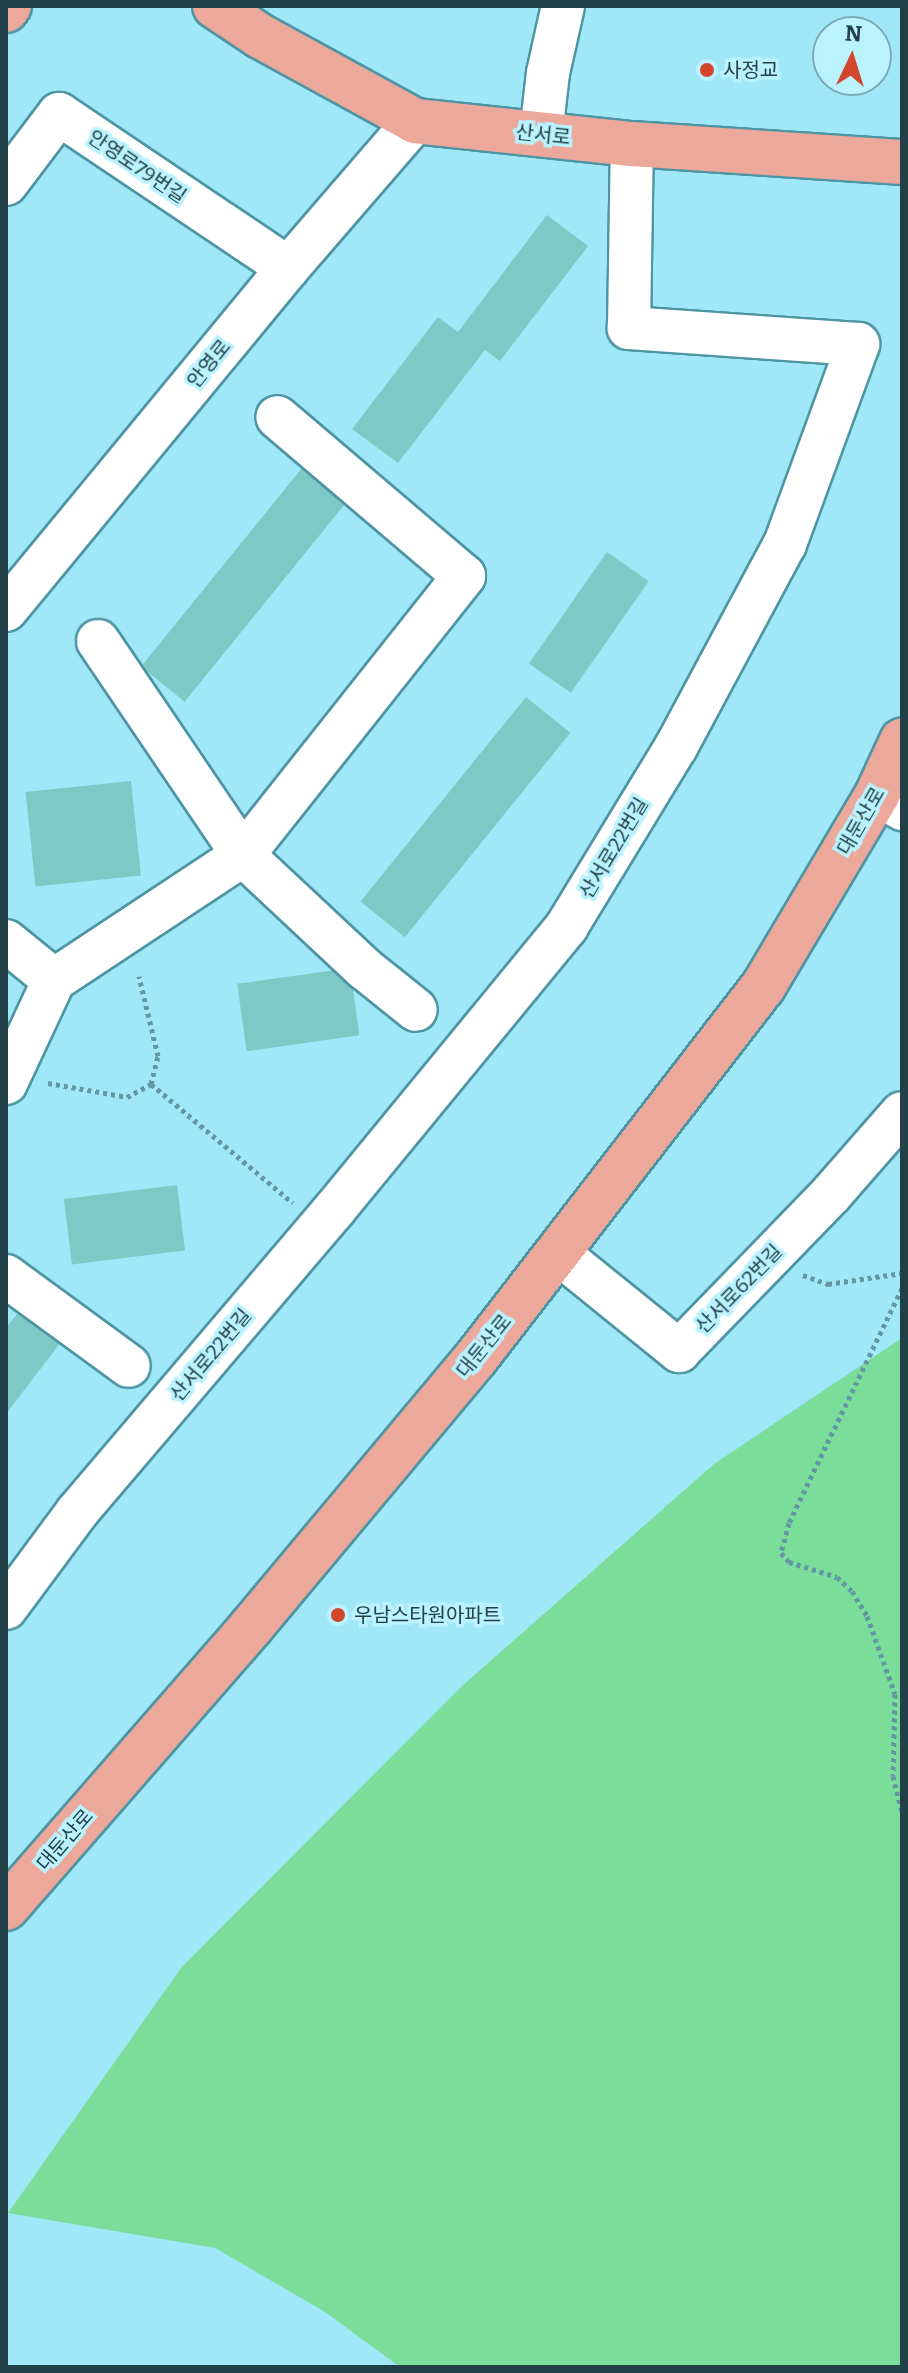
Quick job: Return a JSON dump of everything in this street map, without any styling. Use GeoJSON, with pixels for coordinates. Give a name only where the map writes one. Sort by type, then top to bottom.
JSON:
{"type":"FeatureCollection","features":[{"type":"Feature","properties":{"kind":"main road","name":"산서로"},"geometry":{"type":"LineString","coordinates":[[215,6],[260,36],[415,121],[632,144],[902,162]]}},
{"type":"Feature","properties":{"kind":"main road","name":"대둔산로"},"geometry":{"type":"LineString","coordinates":[[6,1908],[261,1615],[476,1358],[763,987],[890,802],[902,741]]}},
{"type":"Feature","properties":{"kind":"street"},"geometry":{"type":"LineString","coordinates":[[541,134],[548,73],[563,6]]}},
{"type":"Feature","properties":{"kind":"street","name":"안영로79번길"},"geometry":{"type":"LineString","coordinates":[[6,184],[59,114],[288,268]]}},
{"type":"Feature","properties":{"kind":"street","name":"안영로"},"geometry":{"type":"LineString","coordinates":[[6,610],[288,268],[415,121]]}},
{"type":"Feature","properties":{"kind":"street","name":"산서로22번길"},"geometry":{"type":"LineString","coordinates":[[6,1608],[77,1512],[334,1210],[567,926],[676,747],[785,544],[858,344],[629,328],[632,144]]}},
{"type":"Feature","properties":{"kind":"street"},"geometry":{"type":"LineString","coordinates":[[22,1082],[54,980],[243,855],[464,576],[277,417]]}},
{"type":"Feature","properties":{"kind":"street"},"geometry":{"type":"LineString","coordinates":[[98,641],[243,855],[365,969],[416,1010]]}},
{"type":"Feature","properties":{"kind":"street"},"geometry":{"type":"LineString","coordinates":[[6,941],[54,980]]}},
{"type":"Feature","properties":{"kind":"street","name":"산서로62번길"},"geometry":{"type":"LineString","coordinates":[[558,1253],[679,1351],[832,1193],[902,1113]]}},
{"type":"Feature","properties":{"kind":"street"},"geometry":{"type":"LineString","coordinates":[[6,1276],[129,1366]]}},
{"type":"Feature","properties":{"kind":"path"},"geometry":{"type":"LineString","coordinates":[[22,1082],[127,1097],[151,1084],[158,1056],[139,976]]}},
{"type":"Feature","properties":{"kind":"path"},"geometry":{"type":"LineString","coordinates":[[151,1084],[301,1209]]}},
{"type":"Feature","properties":{"kind":"path"},"geometry":{"type":"LineString","coordinates":[[772,1254],[804,1276],[828,1284],[902,1273]]}},
{"type":"Feature","properties":{"kind":"path"},"geometry":{"type":"LineString","coordinates":[[902,1288],[789,1523],[781,1553],[789,1562],[837,1577],[852,1591],[867,1616],[895,1694],[893,1776],[902,1812]]}},
{"type":"Feature","properties":{"kind":"green space"},"geometry":{"type":"Polygon","coordinates":[[[902,1338],[902,2367],[400,2367],[325,2312],[215,2248],[8,2213],[181,1968],[462,1686],[714,1464],[902,1338]]]}},
{"type":"Feature","properties":{"kind":"building"},"geometry":{"type":"Polygon","coordinates":[[[547,215],[588,246],[500,361],[485,350],[398,463],[352,429],[438,317],[458,332],[547,215]]]}},
{"type":"Feature","properties":{"kind":"building"},"geometry":{"type":"Polygon","coordinates":[[[306,463],[350,498],[185,702],[141,667],[306,463]]]}},
{"type":"Feature","properties":{"kind":"building"},"geometry":{"type":"Polygon","coordinates":[[[607,552],[649,581],[571,693],[529,663],[607,552]]]}},
{"type":"Feature","properties":{"kind":"building"},"geometry":{"type":"Polygon","coordinates":[[[526,697],[570,733],[405,937],[360,901],[526,697]]]}},
{"type":"Feature","properties":{"kind":"building"},"geometry":{"type":"Polygon","coordinates":[[[131,781],[141,875],[36,887],[26,792],[131,781]]]}},
{"type":"Feature","properties":{"kind":"building"},"geometry":{"type":"Polygon","coordinates":[[[350,968],[359,1035],[247,1051],[237,984],[350,968]]]}},
{"type":"Feature","properties":{"kind":"building"},"geometry":{"type":"Polygon","coordinates":[[[177,1185],[185,1251],[72,1264],[64,1199],[177,1185]]]}},
{"type":"Feature","properties":{"kind":"building"},"geometry":{"type":"Polygon","coordinates":[[[20,1310],[61,1342],[6,1414],[6,1328],[20,1310]]]}},
{"type":"Feature","properties":{"kind":"place","name":"사정교"},"geometry":{"type":"Point","coordinates":[707,70]}},
{"type":"Feature","properties":{"kind":"place","name":"우남스타원아파트"},"geometry":{"type":"Point","coordinates":[338,1615]}}]}
